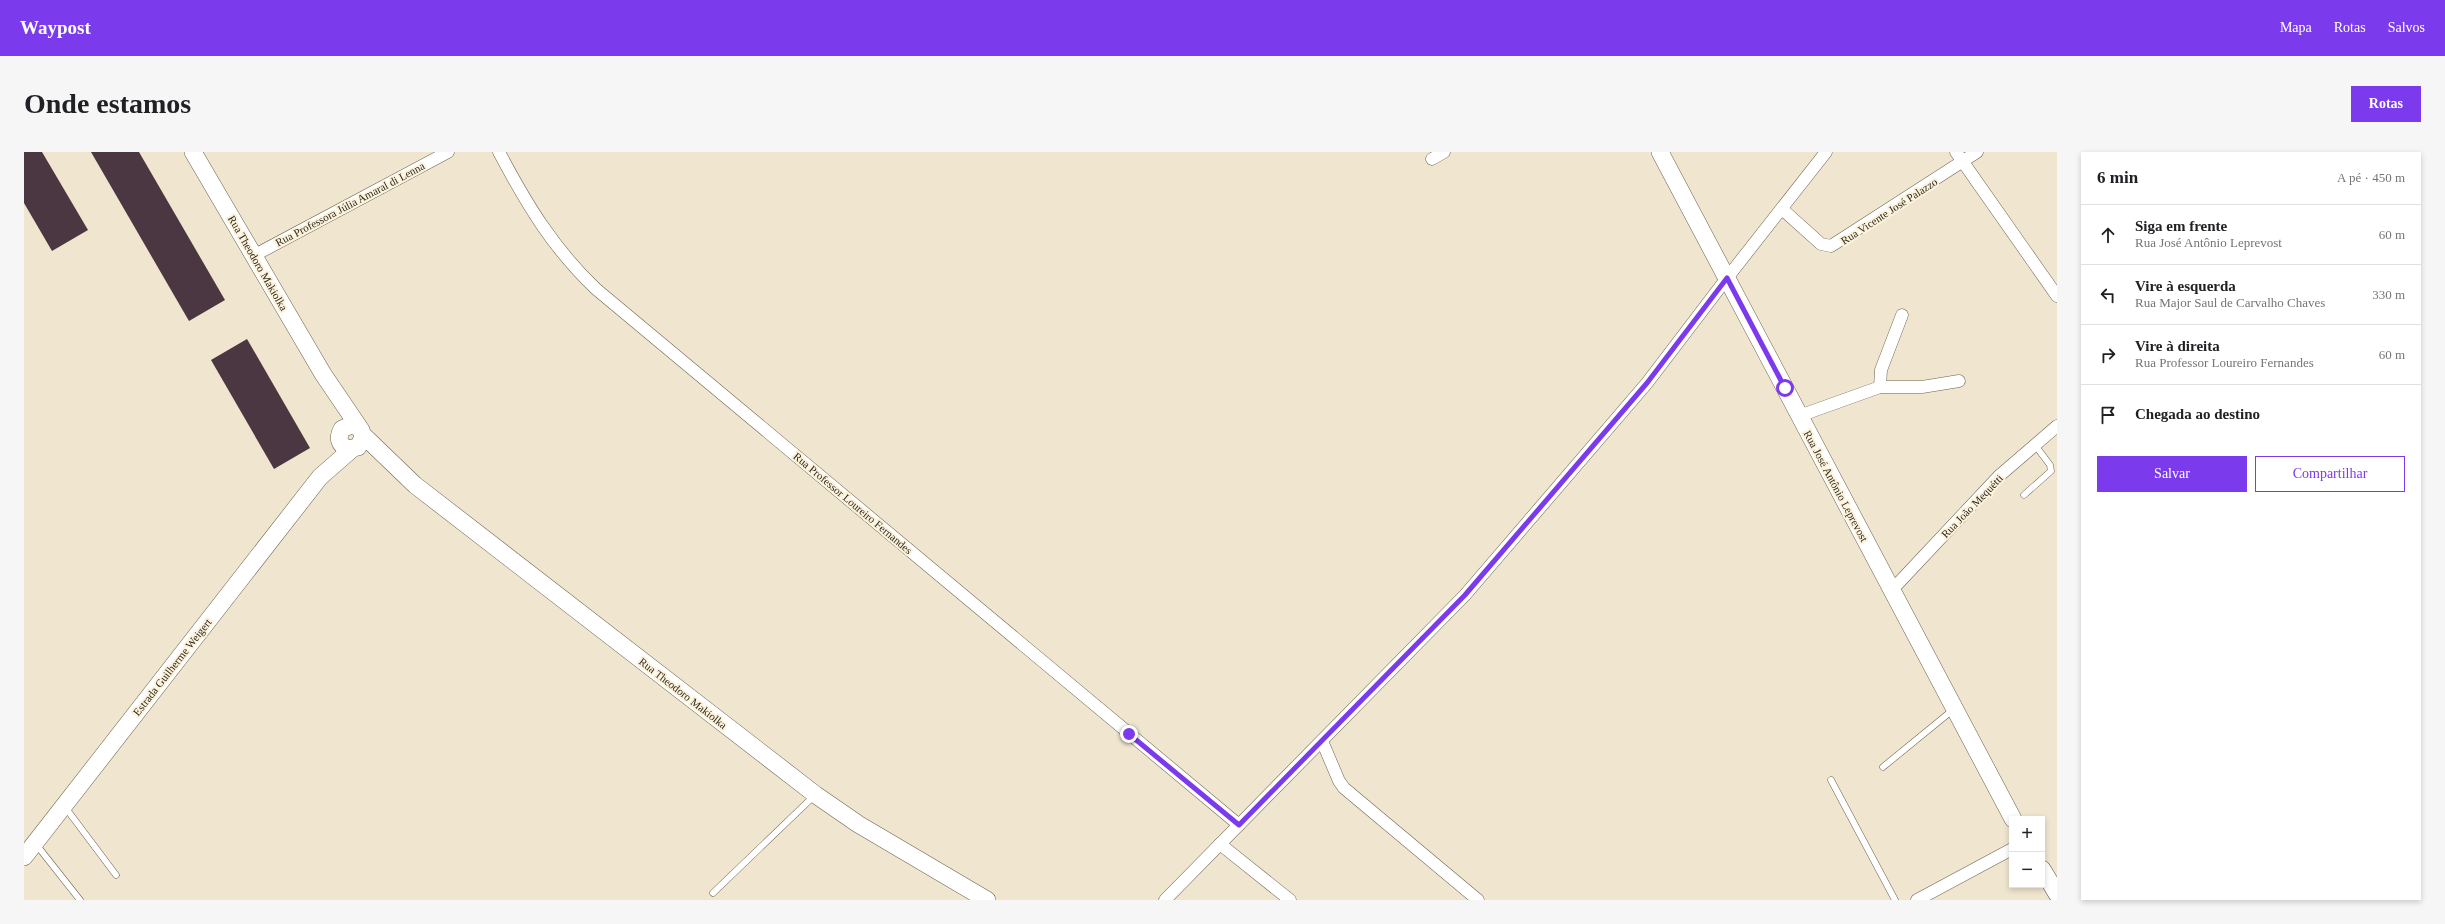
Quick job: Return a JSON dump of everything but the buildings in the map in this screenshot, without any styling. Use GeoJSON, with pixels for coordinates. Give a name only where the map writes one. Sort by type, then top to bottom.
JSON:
{"type":"FeatureCollection","features":[{"type":"Feature","properties":{"kind":"street","name":"Rua Theodoro Makiolka"},"geometry":{"type":"LineString","coordinates":[[193,152],[323,374],[360,431],[392,465],[439,504],[816,795],[858,824],[987,900]]}},
{"type":"Feature","properties":{"kind":"street","name":"Rua Professora Júlia Amaral di Lenna"},"geometry":{"type":"LineString","coordinates":[[253,256],[448,152]]}},
{"type":"Feature","properties":{"kind":"street","name":"Rua Professor Loureiro Fernandes"},"geometry":{"type":"LineString","coordinates":[[499,152],[542,227],[561,252],[596,289],[1239,825]]}},
{"type":"Feature","properties":{"kind":"street"},"geometry":{"type":"LineString","coordinates":[[1432,159],[1444,152]]}},
{"type":"Feature","properties":{"kind":"street","name":"Rua José Antônio Leprevost"},"geometry":{"type":"LineString","coordinates":[[1660,152],[2011,816]]}},
{"type":"Feature","properties":{"kind":"street"},"geometry":{"type":"LineString","coordinates":[[1165,900],[1431,632],[1503,552],[1647,383],[1826,152]]}},
{"type":"Feature","properties":{"kind":"street"},"geometry":{"type":"LineString","coordinates":[[1956,152],[2057,296]]}},
{"type":"Feature","properties":{"kind":"street","name":"Rua Vicente José Palazzo"},"geometry":{"type":"LineString","coordinates":[[1782,209],[1821,244],[1831,246],[1964,162],[1977,152]]}},
{"type":"Feature","properties":{"kind":"street"},"geometry":{"type":"LineString","coordinates":[[1880,387],[1881,370],[1902,315]]}},
{"type":"Feature","properties":{"kind":"street","name":"Rua Theodoro Makiolka"},"geometry":{"type":"LineString","coordinates":[[323,374],[339,435]]}},
{"type":"Feature","properties":{"kind":"street"},"geometry":{"type":"LineString","coordinates":[[1799,416],[1880,387],[1922,387],[1959,381]]}},
{"type":"Feature","properties":{"kind":"street"},"geometry":{"type":"LineString","coordinates":[[348,426],[360,431],[361,444],[353,449],[341,445],[339,435],[348,426]]}},
{"type":"Feature","properties":{"kind":"street","name":"Rua João Mequétti"},"geometry":{"type":"LineString","coordinates":[[1892,591],[1999,476],[2057,426]]}},
{"type":"Feature","properties":{"kind":"street","name":"Estrada Guilherme Weigert"},"geometry":{"type":"LineString","coordinates":[[320,477],[339,435]]}},
{"type":"Feature","properties":{"kind":"street","name":"Rua Theodoro Makiolka"},"geometry":{"type":"LineString","coordinates":[[353,449],[392,465]]}},
{"type":"Feature","properties":{"kind":"street","name":"Estrada Guilherme Weigert"},"geometry":{"type":"LineString","coordinates":[[24,856],[320,477],[353,449]]}},
{"type":"Feature","properties":{"kind":"street"},"geometry":{"type":"LineString","coordinates":[[1322,741],[1344,788],[1478,900]]}},
{"type":"Feature","properties":{"kind":"street"},"geometry":{"type":"LineString","coordinates":[[1220,844],[1290,900]]}},
{"type":"Feature","properties":{"kind":"street"},"geometry":{"type":"LineString","coordinates":[[1917,900],[2009,851]]}},
{"type":"Feature","properties":{"kind":"street"},"geometry":{"type":"LineString","coordinates":[[2045,874],[2057,894]]}},
{"type":"Feature","properties":{"kind":"lane"},"geometry":{"type":"LineString","coordinates":[[2024,495],[2051,470],[2050,465],[2035,445]]}},
{"type":"Feature","properties":{"kind":"lane"},"geometry":{"type":"LineString","coordinates":[[1883,767],[1954,709]]}},
{"type":"Feature","properties":{"kind":"lane"},"geometry":{"type":"LineString","coordinates":[[1831,780],[1895,900]]}},
{"type":"Feature","properties":{"kind":"lane"},"geometry":{"type":"LineString","coordinates":[[713,893],[816,795]]}},
{"type":"Feature","properties":{"kind":"lane"},"geometry":{"type":"LineString","coordinates":[[64,805],[116,875]]}},
{"type":"Feature","properties":{"kind":"lane"},"geometry":{"type":"LineString","coordinates":[[35,843],[80,900]]}},
{"type":"Feature","properties":{"kind":"route"},"geometry":{"type":"LineString","coordinates":[[1129,734],[1239,825],[1431,632],[1465,595],[1606,433],[1678,345],[1727,278],[1785,388]]}}]}
